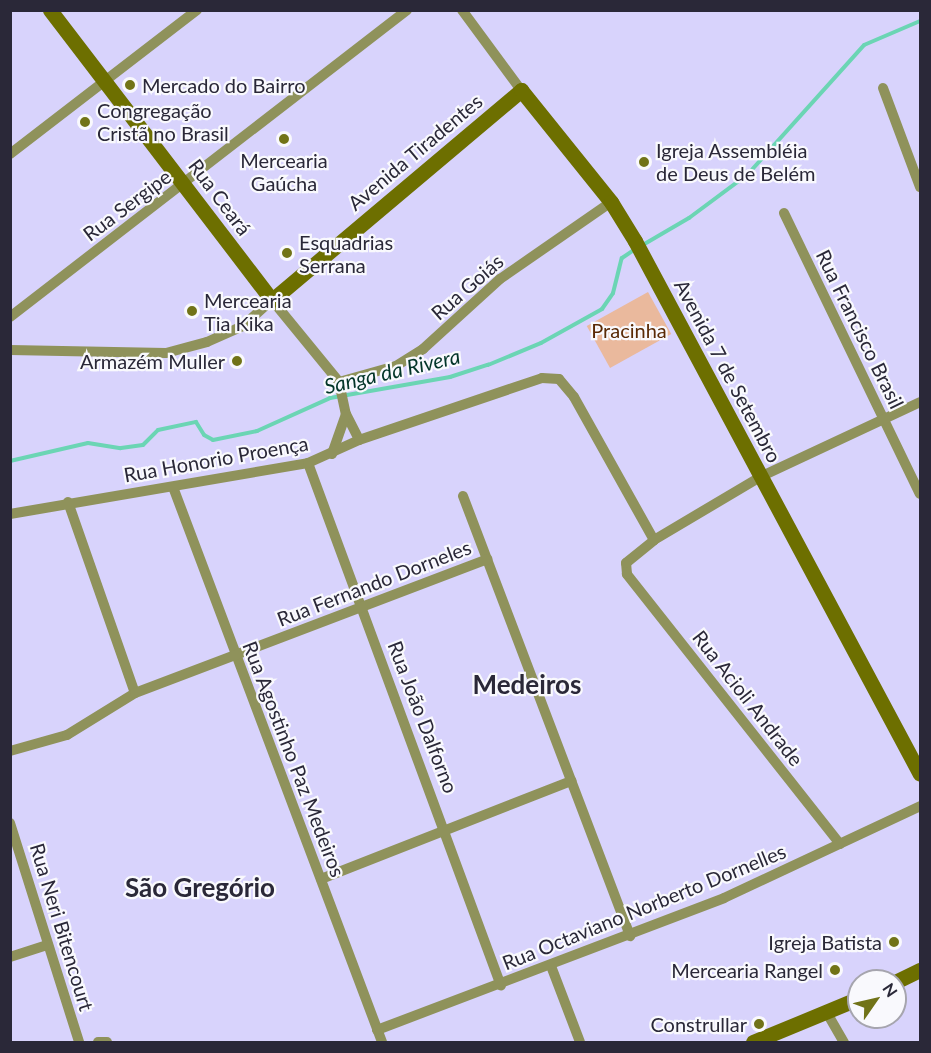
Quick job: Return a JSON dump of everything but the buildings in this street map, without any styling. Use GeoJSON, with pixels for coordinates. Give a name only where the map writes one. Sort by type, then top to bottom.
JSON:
{"type":"FeatureCollection","features":[{"type":"Feature","properties":{"kind":"street","name":"Rua Ceará"},"geometry":{"type":"LineString","coordinates":[[50,10],[340,387],[346,414],[359,441]]}},
{"type":"Feature","properties":{"kind":"street"},"geometry":{"type":"LineString","coordinates":[[10,153],[197,10]]}},
{"type":"Feature","properties":{"kind":"street","name":"Rua Sergipe"},"geometry":{"type":"LineString","coordinates":[[10,317],[407,10]]}},
{"type":"Feature","properties":{"kind":"street","name":"Avenida 7 de Setembro"},"geometry":{"type":"LineString","coordinates":[[462,10],[521,90],[611,202],[635,241],[921,774]]}},
{"type":"Feature","properties":{"kind":"street"},"geometry":{"type":"LineString","coordinates":[[883,88],[921,187]]}},
{"type":"Feature","properties":{"kind":"street","name":"Avenida Tiradentes"},"geometry":{"type":"LineString","coordinates":[[10,350],[166,353],[207,342],[243,326],[521,90]]}},
{"type":"Feature","properties":{"kind":"street","name":"Rua Goiás"},"geometry":{"type":"LineString","coordinates":[[340,387],[396,366],[423,349],[500,279],[611,202]]}},
{"type":"Feature","properties":{"kind":"street","name":"Rua Francisco Brasil"},"geometry":{"type":"LineString","coordinates":[[784,213],[921,494]]}},
{"type":"Feature","properties":{"kind":"street","name":"Rua Honorio Proença"},"geometry":{"type":"LineString","coordinates":[[10,514],[68,502],[173,487],[308,463],[359,441],[542,378],[559,379],[574,397],[654,540]]}},
{"type":"Feature","properties":{"kind":"street"},"geometry":{"type":"LineString","coordinates":[[654,540],[760,477],[921,402]]}},
{"type":"Feature","properties":{"kind":"street"},"geometry":{"type":"LineString","coordinates":[[332,454],[346,414]]}},
{"type":"Feature","properties":{"kind":"street","name":"Rua João Dalforno"},"geometry":{"type":"LineString","coordinates":[[308,463],[447,831],[501,986]]}},
{"type":"Feature","properties":{"kind":"street","name":"Rua Agostinho Paz Medeiros"},"geometry":{"type":"LineString","coordinates":[[173,487],[382,1042]]}},
{"type":"Feature","properties":{"kind":"street"},"geometry":{"type":"LineString","coordinates":[[463,495],[630,936]]}},
{"type":"Feature","properties":{"kind":"street"},"geometry":{"type":"LineString","coordinates":[[68,502],[135,693]]}},
{"type":"Feature","properties":{"kind":"street","name":"Rua Acioli Andrade"},"geometry":{"type":"LineString","coordinates":[[654,540],[632,554],[626,563],[627,574],[840,843]]}},
{"type":"Feature","properties":{"kind":"street","name":"Rua Fernando Dorneles"},"geometry":{"type":"LineString","coordinates":[[10,751],[67,735],[135,693],[362,609],[487,559]]}},
{"type":"Feature","properties":{"kind":"street"},"geometry":{"type":"LineString","coordinates":[[321,879],[571,781]]}},
{"type":"Feature","properties":{"kind":"street","name":"Rua Octaviano Norberto Dornelles"},"geometry":{"type":"LineString","coordinates":[[377,1030],[501,986],[724,898],[921,806]]}},
{"type":"Feature","properties":{"kind":"street","name":"Rua Neri Bitencourt"},"geometry":{"type":"LineString","coordinates":[[10,823],[79,1042]]}},
{"type":"Feature","properties":{"kind":"street"},"geometry":{"type":"LineString","coordinates":[[10,957],[47,945]]}},
{"type":"Feature","properties":{"kind":"street"},"geometry":{"type":"LineString","coordinates":[[551,966],[580,1042]]}},
{"type":"Feature","properties":{"kind":"street"},"geometry":{"type":"LineString","coordinates":[[907,976],[921,970]]}},
{"type":"Feature","properties":{"kind":"street"},"geometry":{"type":"LineString","coordinates":[[753,1042],[847,1004]]}},
{"type":"Feature","properties":{"kind":"street"},"geometry":{"type":"LineString","coordinates":[[827,1013],[844,1042]]}},
{"type":"Feature","properties":{"kind":"street"},"geometry":{"type":"LineString","coordinates":[[98,1042],[107,1042]]}},
{"type":"Feature","properties":{"kind":"green space","name":"Pracinha"},"geometry":{"type":"Polygon","coordinates":[[[648,292],[671,334],[610,368],[587,326],[648,292]]]}},
{"type":"Feature","properties":{"kind":"waterway","name":"Sanga da Rivera"},"geometry":{"type":"LineString","coordinates":[[641,246],[689,218],[748,174],[864,45],[920,21]]}},
{"type":"Feature","properties":{"kind":"waterway","name":"Sanga da Rivera"},"geometry":{"type":"LineString","coordinates":[[10,461],[88,443],[121,448],[143,445],[158,430],[196,422],[204,435],[213,440],[257,431],[330,398],[450,377],[488,365],[541,343],[602,309],[613,293],[622,258],[634,250]]}},
{"type":"Feature","properties":{"kind":"place","name":"Mercado do Bairro"},"geometry":{"type":"Point","coordinates":[130,85]}},
{"type":"Feature","properties":{"kind":"place","name":"Congregação Cristã no Brasil"},"geometry":{"type":"Point","coordinates":[85,122]}},
{"type":"Feature","properties":{"kind":"place","name":"Mercearia Gaúcha"},"geometry":{"type":"Point","coordinates":[284,139]}},
{"type":"Feature","properties":{"kind":"place","name":"Igreja Assembléia de Deus de Belém"},"geometry":{"type":"Point","coordinates":[644,162]}},
{"type":"Feature","properties":{"kind":"place","name":"Esquadrias Serrana"},"geometry":{"type":"Point","coordinates":[287,253]}},
{"type":"Feature","properties":{"kind":"place","name":"Mercearia Tia Kika"},"geometry":{"type":"Point","coordinates":[192,311]}},
{"type":"Feature","properties":{"kind":"place","name":"Armazém Muller"},"geometry":{"type":"Point","coordinates":[237,361]}},
{"type":"Feature","properties":{"kind":"place","name":"Igreja Batista"},"geometry":{"type":"Point","coordinates":[894,942]}},
{"type":"Feature","properties":{"kind":"place","name":"Mercearia Rangel"},"geometry":{"type":"Point","coordinates":[835,970]}},
{"type":"Feature","properties":{"kind":"place","name":"Construllar"},"geometry":{"type":"Point","coordinates":[759,1024]}},
{"type":"Feature","properties":{"kind":"district","name":"Medeiros"},"geometry":{"type":"Point","coordinates":[527,685]}},
{"type":"Feature","properties":{"kind":"district","name":"São Gregório"},"geometry":{"type":"Point","coordinates":[200,888]}}]}
